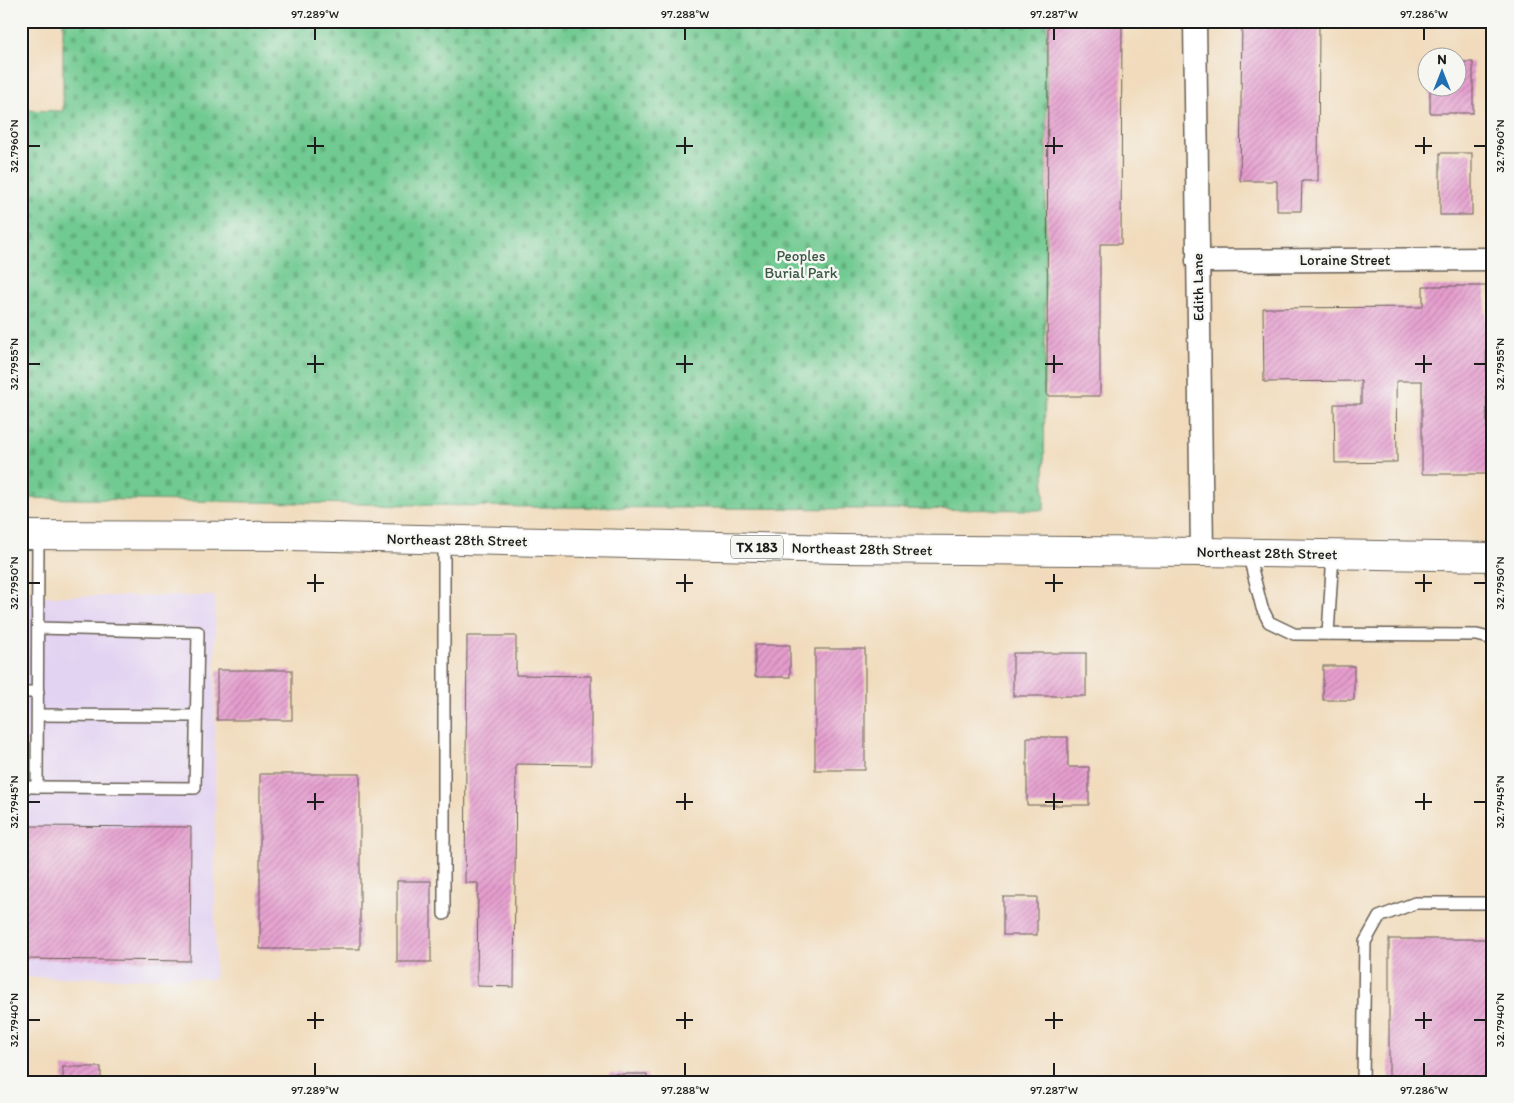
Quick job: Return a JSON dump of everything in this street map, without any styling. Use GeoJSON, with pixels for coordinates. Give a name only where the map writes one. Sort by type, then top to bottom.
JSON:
{"type":"FeatureCollection","features":[{"type":"Feature","properties":{"kind":"main road","name":"Northeast 28th Street"},"geometry":{"type":"LineString","coordinates":[[30,535],[290,536],[839,549],[1333,554],[1491,565]]}},
{"type":"Feature","properties":{"kind":"street","name":"Edith Lane"},"geometry":{"type":"LineString","coordinates":[[1195,21],[1202,552]]}},
{"type":"Feature","properties":{"kind":"street","name":"Loraine Street"},"geometry":{"type":"LineString","coordinates":[[1197,262],[1493,259]]}},
{"type":"Feature","properties":{"kind":"lane"},"geometry":{"type":"LineString","coordinates":[[30,535],[38,628],[37,787]]}},
{"type":"Feature","properties":{"kind":"lane"},"geometry":{"type":"LineString","coordinates":[[444,540],[444,914]]}},
{"type":"Feature","properties":{"kind":"lane"},"geometry":{"type":"LineString","coordinates":[[1248,553],[1262,608],[1269,622],[1294,634],[1477,635],[1493,639]]}},
{"type":"Feature","properties":{"kind":"lane"},"geometry":{"type":"LineString","coordinates":[[1328,634],[1333,554]]}},
{"type":"Feature","properties":{"kind":"lane"},"geometry":{"type":"LineString","coordinates":[[21,787],[195,788],[198,632],[38,628]]}},
{"type":"Feature","properties":{"kind":"lane"},"geometry":{"type":"LineString","coordinates":[[21,692],[38,692]]}},
{"type":"Feature","properties":{"kind":"lane"},"geometry":{"type":"LineString","coordinates":[[38,714],[196,716]]}},
{"type":"Feature","properties":{"kind":"lane"},"geometry":{"type":"LineString","coordinates":[[1363,1082],[1365,942],[1379,917],[1415,903],[1493,903]]}},
{"type":"Feature","properties":{"kind":"shaded area"},"geometry":{"type":"Polygon","coordinates":[[[21,596],[215,596],[215,979],[21,977],[21,596]]]}},
{"type":"Feature","properties":{"kind":"green space","name":"Peoples Burial Park"},"geometry":{"type":"Polygon","coordinates":[[[63,21],[1047,21],[1044,510],[530,507],[21,498],[21,110],[63,111],[63,21]]]}},
{"type":"Feature","properties":{"kind":"building"},"geometry":{"type":"Polygon","coordinates":[[[1048,21],[1122,21],[1121,244],[1100,244],[1100,396],[1047,396],[1048,21]]]}},
{"type":"Feature","properties":{"kind":"building"},"geometry":{"type":"Polygon","coordinates":[[[1242,21],[1319,21],[1318,181],[1302,181],[1301,211],[1277,211],[1277,181],[1240,181],[1242,21]]]}},
{"type":"Feature","properties":{"kind":"building"},"geometry":{"type":"Polygon","coordinates":[[[1466,62],[1473,62],[1473,113],[1430,113],[1430,98],[1466,98],[1466,62]]]}},
{"type":"Feature","properties":{"kind":"building"},"geometry":{"type":"Polygon","coordinates":[[[1440,153],[1472,153],[1472,215],[1440,215],[1440,153]]]}},
{"type":"Feature","properties":{"kind":"building"},"geometry":{"type":"Polygon","coordinates":[[[1423,286],[1486,286],[1487,474],[1422,474],[1422,381],[1396,381],[1397,462],[1335,463],[1334,404],[1361,404],[1361,381],[1264,382],[1263,308],[1423,307],[1423,286]]]}},
{"type":"Feature","properties":{"kind":"building"},"geometry":{"type":"Polygon","coordinates":[[[467,636],[516,636],[516,675],[591,676],[591,765],[516,764],[514,987],[477,986],[478,883],[465,883],[467,636]]]}},
{"type":"Feature","properties":{"kind":"building"},"geometry":{"type":"Polygon","coordinates":[[[755,645],[790,645],[790,677],[755,677],[755,645]]]}},
{"type":"Feature","properties":{"kind":"building"},"geometry":{"type":"Polygon","coordinates":[[[815,649],[865,649],[865,770],[815,770],[815,649]]]}},
{"type":"Feature","properties":{"kind":"building"},"geometry":{"type":"Polygon","coordinates":[[[1013,653],[1086,653],[1086,696],[1013,696],[1013,653]]]}},
{"type":"Feature","properties":{"kind":"building"},"geometry":{"type":"Polygon","coordinates":[[[1323,666],[1354,666],[1354,700],[1323,700],[1323,666]]]}},
{"type":"Feature","properties":{"kind":"building"},"geometry":{"type":"Polygon","coordinates":[[[217,670],[292,670],[292,720],[217,720],[217,670]]]}},
{"type":"Feature","properties":{"kind":"building"},"geometry":{"type":"Polygon","coordinates":[[[1027,737],[1068,737],[1068,767],[1089,767],[1089,805],[1027,805],[1027,737]]]}},
{"type":"Feature","properties":{"kind":"building"},"geometry":{"type":"Polygon","coordinates":[[[260,774],[360,774],[360,949],[260,949],[260,774]]]}},
{"type":"Feature","properties":{"kind":"building"},"geometry":{"type":"Polygon","coordinates":[[[21,826],[191,827],[190,961],[21,959],[21,826]]]}},
{"type":"Feature","properties":{"kind":"building"},"geometry":{"type":"Polygon","coordinates":[[[397,881],[431,881],[431,962],[397,962],[397,881]]]}},
{"type":"Feature","properties":{"kind":"building"},"geometry":{"type":"Polygon","coordinates":[[[1003,897],[1037,897],[1037,935],[1003,935],[1003,897]]]}},
{"type":"Feature","properties":{"kind":"building"},"geometry":{"type":"Polygon","coordinates":[[[1389,939],[1493,939],[1493,1082],[1389,1082],[1389,939]]]}},
{"type":"Feature","properties":{"kind":"building"},"geometry":{"type":"Polygon","coordinates":[[[63,1067],[101,1067],[101,1082],[63,1082],[63,1067]]]}},
{"type":"Feature","properties":{"kind":"building"},"geometry":{"type":"Polygon","coordinates":[[[609,1074],[647,1074],[647,1082],[609,1082],[609,1074]]]}}]}
